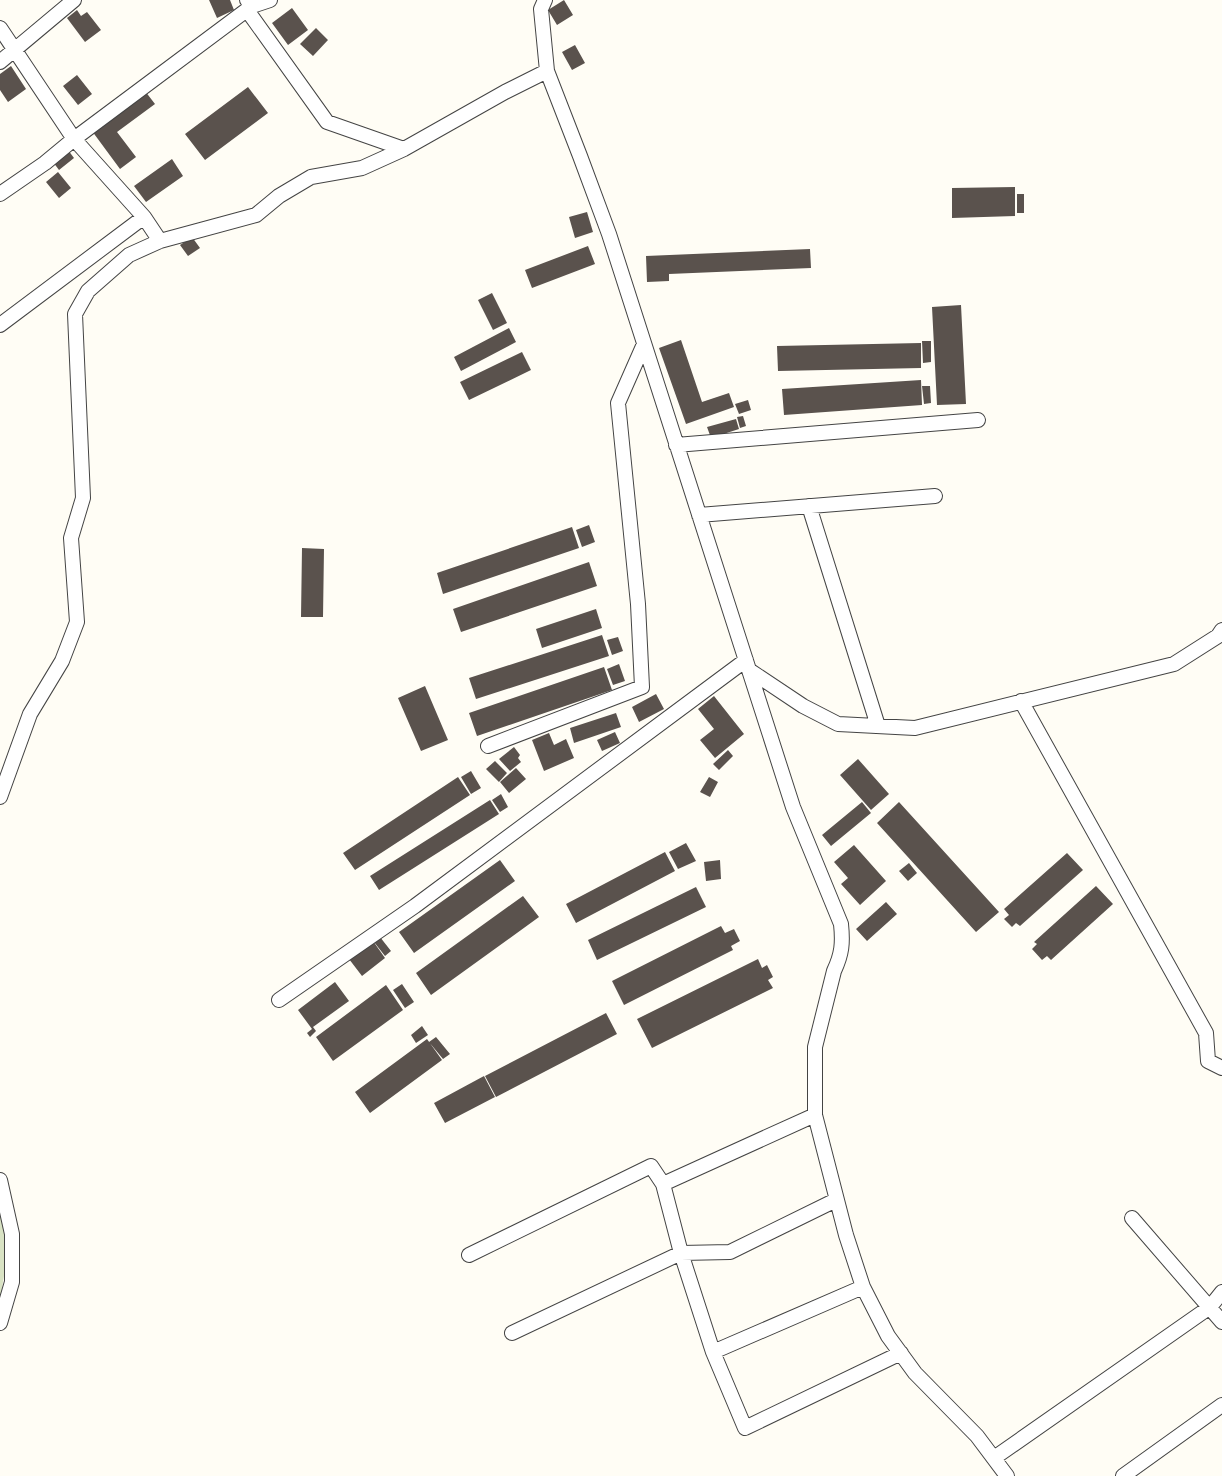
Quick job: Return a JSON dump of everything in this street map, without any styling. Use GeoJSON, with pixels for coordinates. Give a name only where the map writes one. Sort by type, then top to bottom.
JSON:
{"type":"FeatureCollection","features":[{"type":"Feature","properties":{"kind":"street"},"geometry":{"type":"LineString","coordinates":[[0,62],[74,0]]}},
{"type":"Feature","properties":{"kind":"street"},"geometry":{"type":"LineString","coordinates":[[0,194],[45,163],[249,5],[270,0]]}},
{"type":"Feature","properties":{"kind":"street"},"geometry":{"type":"LineString","coordinates":[[540,3],[547,71],[609,234],[793,807],[841,924],[843,944],[834,971],[815,1047],[814,1114],[846,1235],[863,1288],[888,1336],[915,1373],[977,1436],[1007,1476]]}},
{"type":"Feature","properties":{"kind":"street"},"geometry":{"type":"LineString","coordinates":[[249,5],[327,122],[404,150]]}},
{"type":"Feature","properties":{"kind":"street"},"geometry":{"type":"LineString","coordinates":[[0,28],[74,139],[144,217],[160,241]]}},
{"type":"Feature","properties":{"kind":"street"},"geometry":{"type":"LineString","coordinates":[[0,797],[30,714],[62,661],[77,622],[71,538],[84,498],[75,314],[88,291],[129,256],[160,241],[256,215],[279,196],[311,176],[362,168],[404,150],[505,92],[547,71]]}},
{"type":"Feature","properties":{"kind":"street"},"geometry":{"type":"LineString","coordinates":[[0,325],[144,217]]}},
{"type":"Feature","properties":{"kind":"street"},"geometry":{"type":"LineString","coordinates":[[488,746],[642,688],[638,604],[618,403],[644,344]]}},
{"type":"Feature","properties":{"kind":"street"},"geometry":{"type":"LineString","coordinates":[[676,445],[978,420]]}},
{"type":"Feature","properties":{"kind":"street"},"geometry":{"type":"LineString","coordinates":[[699,515],[935,496]]}},
{"type":"Feature","properties":{"kind":"street"},"geometry":{"type":"LineString","coordinates":[[809,506],[878,726]]}},
{"type":"Feature","properties":{"kind":"street"},"geometry":{"type":"LineString","coordinates":[[747,665],[803,706],[838,724],[915,728],[1174,664],[1218,636],[1222,630]]}},
{"type":"Feature","properties":{"kind":"street"},"geometry":{"type":"LineString","coordinates":[[279,1000],[415,906],[747,665]]}},
{"type":"Feature","properties":{"kind":"street"},"geometry":{"type":"LineString","coordinates":[[1021,702],[1206,1033],[1208,1061],[1222,1068]]}},
{"type":"Feature","properties":{"kind":"street"},"geometry":{"type":"LineString","coordinates":[[663,1184],[814,1114]]}},
{"type":"Feature","properties":{"kind":"street"},"geometry":{"type":"LineString","coordinates":[[469,1255],[651,1166],[663,1184],[681,1254],[713,1352],[745,1428],[901,1353]]}},
{"type":"Feature","properties":{"kind":"street"},"geometry":{"type":"LineString","coordinates":[[0,1180],[12,1234],[12,1282],[0,1323]]}},
{"type":"Feature","properties":{"kind":"street"},"geometry":{"type":"LineString","coordinates":[[512,1333],[681,1254],[730,1252],[836,1200]]}},
{"type":"Feature","properties":{"kind":"street"},"geometry":{"type":"LineString","coordinates":[[1132,1218],[1222,1322]]}},
{"type":"Feature","properties":{"kind":"street"},"geometry":{"type":"LineString","coordinates":[[713,1352],[863,1288]]}},
{"type":"Feature","properties":{"kind":"street"},"geometry":{"type":"LineString","coordinates":[[994,1458],[1210,1307],[1222,1292]]}},
{"type":"Feature","properties":{"kind":"street"},"geometry":{"type":"LineString","coordinates":[[1123,1476],[1222,1405]]}},
{"type":"Feature","properties":{"kind":"green space"},"geometry":{"type":"Polygon","coordinates":[[[0,1193],[4,1210],[6,1264],[0,1300],[0,1193]]]}},
{"type":"Feature","properties":{"kind":"building"},"geometry":{"type":"Polygon","coordinates":[[[209,0],[230,0],[234,10],[217,18],[209,0]]]}},
{"type":"Feature","properties":{"kind":"building"},"geometry":{"type":"Polygon","coordinates":[[[564,0],[573,15],[557,25],[548,10],[564,0]]]}},
{"type":"Feature","properties":{"kind":"building"},"geometry":{"type":"Polygon","coordinates":[[[292,8],[308,30],[288,45],[272,23],[292,8]]]}},
{"type":"Feature","properties":{"kind":"building"},"geometry":{"type":"Polygon","coordinates":[[[77,10],[81,16],[87,12],[101,30],[85,42],[67,18],[77,10]]]}},
{"type":"Feature","properties":{"kind":"building"},"geometry":{"type":"Polygon","coordinates":[[[316,28],[328,40],[313,56],[300,44],[316,28]]]}},
{"type":"Feature","properties":{"kind":"building"},"geometry":{"type":"Polygon","coordinates":[[[575,45],[585,63],[572,70],[562,52],[575,45]]]}},
{"type":"Feature","properties":{"kind":"building"},"geometry":{"type":"Polygon","coordinates":[[[11,66],[26,89],[8,102],[0,90],[0,74],[11,66]]]}},
{"type":"Feature","properties":{"kind":"building"},"geometry":{"type":"Polygon","coordinates":[[[77,75],[92,94],[78,105],[63,86],[77,75]]]}},
{"type":"Feature","properties":{"kind":"building"},"geometry":{"type":"Polygon","coordinates":[[[248,87],[268,113],[205,160],[185,134],[248,87]]]}},
{"type":"Feature","properties":{"kind":"building"},"geometry":{"type":"Polygon","coordinates":[[[145,91],[155,104],[117,132],[136,157],[120,169],[92,131],[145,91]]]}},
{"type":"Feature","properties":{"kind":"building"},"geometry":{"type":"Polygon","coordinates":[[[68,150],[74,158],[59,170],[53,162],[68,150]]]}},
{"type":"Feature","properties":{"kind":"building"},"geometry":{"type":"Polygon","coordinates":[[[172,159],[183,176],[146,202],[134,186],[172,159]]]}},
{"type":"Feature","properties":{"kind":"building"},"geometry":{"type":"Polygon","coordinates":[[[58,172],[71,188],[59,198],[46,182],[58,172]]]}},
{"type":"Feature","properties":{"kind":"building"},"geometry":{"type":"Polygon","coordinates":[[[1015,187],[1015,216],[952,218],[952,188],[1015,187]]]}},
{"type":"Feature","properties":{"kind":"building"},"geometry":{"type":"Polygon","coordinates":[[[1017,194],[1024,194],[1024,213],[1017,213],[1017,194]]]}},
{"type":"Feature","properties":{"kind":"building"},"geometry":{"type":"Polygon","coordinates":[[[587,212],[593,232],[575,238],[569,217],[587,212]]]}},
{"type":"Feature","properties":{"kind":"building"},"geometry":{"type":"Polygon","coordinates":[[[192,237],[200,248],[188,256],[180,245],[192,237]]]}},
{"type":"Feature","properties":{"kind":"building"},"geometry":{"type":"Polygon","coordinates":[[[588,246],[595,264],[532,288],[525,270],[588,246]]]}},
{"type":"Feature","properties":{"kind":"building"},"geometry":{"type":"Polygon","coordinates":[[[810,249],[811,268],[669,274],[669,281],[647,282],[646,256],[810,249]]]}},
{"type":"Feature","properties":{"kind":"building"},"geometry":{"type":"Polygon","coordinates":[[[492,293],[507,323],[493,330],[478,300],[492,293]]]}},
{"type":"Feature","properties":{"kind":"building"},"geometry":{"type":"Polygon","coordinates":[[[961,305],[966,404],[937,405],[932,307],[961,305]]]}},
{"type":"Feature","properties":{"kind":"building"},"geometry":{"type":"Polygon","coordinates":[[[509,328],[516,342],[461,371],[454,357],[509,328]]]}},
{"type":"Feature","properties":{"kind":"building"},"geometry":{"type":"Polygon","coordinates":[[[681,340],[702,402],[729,393],[734,407],[686,424],[659,348],[681,340]]]}},
{"type":"Feature","properties":{"kind":"building"},"geometry":{"type":"Polygon","coordinates":[[[922,341],[931,341],[931,362],[923,363],[922,341]]]}},
{"type":"Feature","properties":{"kind":"building"},"geometry":{"type":"Polygon","coordinates":[[[921,343],[921,368],[778,371],[777,346],[921,343]]]}},
{"type":"Feature","properties":{"kind":"building"},"geometry":{"type":"Polygon","coordinates":[[[522,352],[531,370],[469,400],[460,382],[522,352]]]}},
{"type":"Feature","properties":{"kind":"building"},"geometry":{"type":"Polygon","coordinates":[[[921,380],[922,405],[784,415],[782,389],[921,380]]]}},
{"type":"Feature","properties":{"kind":"building"},"geometry":{"type":"Polygon","coordinates":[[[922,386],[930,386],[931,403],[924,404],[922,386]]]}},
{"type":"Feature","properties":{"kind":"building"},"geometry":{"type":"Polygon","coordinates":[[[748,400],[751,410],[739,414],[735,404],[748,400]]]}},
{"type":"Feature","properties":{"kind":"building"},"geometry":{"type":"Polygon","coordinates":[[[743,416],[746,426],[740,428],[737,417],[743,416]]]}},
{"type":"Feature","properties":{"kind":"building"},"geometry":{"type":"Polygon","coordinates":[[[736,419],[739,429],[711,438],[707,427],[736,419]]]}},
{"type":"Feature","properties":{"kind":"building"},"geometry":{"type":"Polygon","coordinates":[[[589,525],[595,542],[582,547],[576,530],[589,525]]]}},
{"type":"Feature","properties":{"kind":"building"},"geometry":{"type":"Polygon","coordinates":[[[572,527],[579,548],[443,594],[437,573],[572,527]]]}},
{"type":"Feature","properties":{"kind":"building"},"geometry":{"type":"Polygon","coordinates":[[[302,548],[324,549],[323,617],[301,617],[302,548]]]}},
{"type":"Feature","properties":{"kind":"building"},"geometry":{"type":"Polygon","coordinates":[[[589,562],[597,586],[461,632],[453,609],[589,562]]]}},
{"type":"Feature","properties":{"kind":"building"},"geometry":{"type":"Polygon","coordinates":[[[596,609],[602,628],[542,648],[536,629],[596,609]]]}},
{"type":"Feature","properties":{"kind":"building"},"geometry":{"type":"Polygon","coordinates":[[[602,635],[609,656],[476,699],[469,678],[602,635]]]}},
{"type":"Feature","properties":{"kind":"building"},"geometry":{"type":"Polygon","coordinates":[[[618,637],[623,651],[612,655],[607,640],[618,637]]]}},
{"type":"Feature","properties":{"kind":"building"},"geometry":{"type":"Polygon","coordinates":[[[619,664],[625,681],[613,685],[607,669],[619,664]]]}},
{"type":"Feature","properties":{"kind":"building"},"geometry":{"type":"Polygon","coordinates":[[[604,667],[612,690],[477,736],[469,713],[604,667]]]}},
{"type":"Feature","properties":{"kind":"building"},"geometry":{"type":"Polygon","coordinates":[[[425,686],[448,740],[421,751],[398,698],[425,686]]]}},
{"type":"Feature","properties":{"kind":"building"},"geometry":{"type":"Polygon","coordinates":[[[656,694],[664,709],[639,722],[632,707],[656,694]]]}},
{"type":"Feature","properties":{"kind":"building"},"geometry":{"type":"Polygon","coordinates":[[[714,696],[744,734],[715,758],[700,740],[714,729],[698,709],[714,696]]]}},
{"type":"Feature","properties":{"kind":"building"},"geometry":{"type":"Polygon","coordinates":[[[616,713],[621,727],[574,743],[570,728],[616,713]]]}},
{"type":"Feature","properties":{"kind":"building"},"geometry":{"type":"Polygon","coordinates":[[[615,732],[620,743],[602,751],[597,740],[615,732]]]}},
{"type":"Feature","properties":{"kind":"building"},"geometry":{"type":"Polygon","coordinates":[[[549,733],[554,745],[566,739],[574,758],[544,771],[532,740],[549,733]]]}},
{"type":"Feature","properties":{"kind":"building"},"geometry":{"type":"Polygon","coordinates":[[[514,747],[520,755],[518,758],[521,762],[510,771],[499,759],[514,747]]]}},
{"type":"Feature","properties":{"kind":"building"},"geometry":{"type":"Polygon","coordinates":[[[728,750],[733,756],[719,770],[713,764],[728,750]]]}},
{"type":"Feature","properties":{"kind":"building"},"geometry":{"type":"Polygon","coordinates":[[[858,759],[889,794],[871,810],[840,775],[858,759]]]}},
{"type":"Feature","properties":{"kind":"building"},"geometry":{"type":"Polygon","coordinates":[[[495,761],[507,773],[499,782],[486,769],[495,761]]]}},
{"type":"Feature","properties":{"kind":"building"},"geometry":{"type":"Polygon","coordinates":[[[516,768],[526,779],[509,793],[500,782],[516,768]]]}},
{"type":"Feature","properties":{"kind":"building"},"geometry":{"type":"Polygon","coordinates":[[[471,771],[481,788],[471,794],[461,777],[471,771]]]}},
{"type":"Feature","properties":{"kind":"building"},"geometry":{"type":"Polygon","coordinates":[[[458,777],[470,795],[355,870],[343,853],[458,777]]]}},
{"type":"Feature","properties":{"kind":"building"},"geometry":{"type":"Polygon","coordinates":[[[709,777],[718,782],[710,797],[700,792],[709,777]]]}},
{"type":"Feature","properties":{"kind":"building"},"geometry":{"type":"Polygon","coordinates":[[[501,794],[508,807],[500,812],[492,800],[501,794]]]}},
{"type":"Feature","properties":{"kind":"building"},"geometry":{"type":"Polygon","coordinates":[[[490,800],[499,814],[379,890],[370,876],[490,800]]]}},
{"type":"Feature","properties":{"kind":"building"},"geometry":{"type":"Polygon","coordinates":[[[862,802],[871,813],[831,846],[822,835],[862,802]]]}},
{"type":"Feature","properties":{"kind":"building"},"geometry":{"type":"Polygon","coordinates":[[[899,802],[999,912],[976,932],[877,823],[899,802]]]}},
{"type":"Feature","properties":{"kind":"building"},"geometry":{"type":"Polygon","coordinates":[[[686,843],[696,861],[678,869],[669,852],[686,843]]]}},
{"type":"Feature","properties":{"kind":"building"},"geometry":{"type":"Polygon","coordinates":[[[854,845],[886,881],[860,905],[841,884],[848,878],[834,862],[854,845]]]}},
{"type":"Feature","properties":{"kind":"building"},"geometry":{"type":"Polygon","coordinates":[[[665,852],[675,871],[576,923],[566,904],[665,852]]]}},
{"type":"Feature","properties":{"kind":"building"},"geometry":{"type":"Polygon","coordinates":[[[1067,853],[1083,870],[1020,926],[1016,923],[1012,927],[1004,919],[1009,915],[1004,909],[1067,853]]]}},
{"type":"Feature","properties":{"kind":"building"},"geometry":{"type":"Polygon","coordinates":[[[500,860],[515,881],[414,953],[399,932],[500,860]]]}},
{"type":"Feature","properties":{"kind":"building"},"geometry":{"type":"Polygon","coordinates":[[[720,860],[721,879],[706,881],[704,862],[720,860]]]}},
{"type":"Feature","properties":{"kind":"building"},"geometry":{"type":"Polygon","coordinates":[[[909,863],[917,873],[908,881],[899,871],[909,863]]]}},
{"type":"Feature","properties":{"kind":"building"},"geometry":{"type":"Polygon","coordinates":[[[1096,886],[1113,904],[1051,960],[1047,956],[1042,960],[1032,949],[1037,944],[1034,942],[1096,886]]]}},
{"type":"Feature","properties":{"kind":"building"},"geometry":{"type":"Polygon","coordinates":[[[696,887],[706,907],[597,960],[588,940],[696,887]]]}},
{"type":"Feature","properties":{"kind":"building"},"geometry":{"type":"Polygon","coordinates":[[[523,896],[539,917],[431,995],[416,973],[523,896]]]}},
{"type":"Feature","properties":{"kind":"building"},"geometry":{"type":"Polygon","coordinates":[[[886,902],[897,914],[867,941],[856,929],[886,902]]]}},
{"type":"Feature","properties":{"kind":"building"},"geometry":{"type":"Polygon","coordinates":[[[721,926],[725,933],[734,929],[740,941],[731,946],[733,950],[624,1005],[612,981],[721,926]]]}},
{"type":"Feature","properties":{"kind":"building"},"geometry":{"type":"Polygon","coordinates":[[[380,937],[391,951],[385,956],[374,942],[380,937]]]}},
{"type":"Feature","properties":{"kind":"building"},"geometry":{"type":"Polygon","coordinates":[[[373,941],[385,958],[362,976],[349,959],[373,941]]]}},
{"type":"Feature","properties":{"kind":"building"},"geometry":{"type":"Polygon","coordinates":[[[758,959],[762,968],[767,965],[773,977],[768,980],[773,988],[652,1048],[637,1019],[758,959]]]}},
{"type":"Feature","properties":{"kind":"building"},"geometry":{"type":"Polygon","coordinates":[[[335,982],[349,1001],[313,1027],[316,1031],[310,1037],[307,1033],[312,1029],[298,1010],[335,982]]]}},
{"type":"Feature","properties":{"kind":"building"},"geometry":{"type":"Polygon","coordinates":[[[402,984],[414,1002],[405,1008],[393,990],[402,984]]]}},
{"type":"Feature","properties":{"kind":"building"},"geometry":{"type":"Polygon","coordinates":[[[386,985],[403,1010],[333,1061],[316,1037],[386,985]]]}},
{"type":"Feature","properties":{"kind":"building"},"geometry":{"type":"Polygon","coordinates":[[[606,1013],[617,1034],[496,1097],[485,1076],[606,1013]]]}},
{"type":"Feature","properties":{"kind":"building"},"geometry":{"type":"Polygon","coordinates":[[[422,1026],[428,1035],[416,1043],[411,1035],[422,1026]]]}},
{"type":"Feature","properties":{"kind":"building"},"geometry":{"type":"Polygon","coordinates":[[[436,1037],[450,1054],[443,1059],[429,1042],[436,1037]]]}},
{"type":"Feature","properties":{"kind":"building"},"geometry":{"type":"Polygon","coordinates":[[[427,1039],[442,1060],[370,1113],[355,1092],[427,1039]]]}},
{"type":"Feature","properties":{"kind":"building"},"geometry":{"type":"Polygon","coordinates":[[[484,1076],[495,1097],[445,1123],[434,1103],[484,1076]]]}}]}
